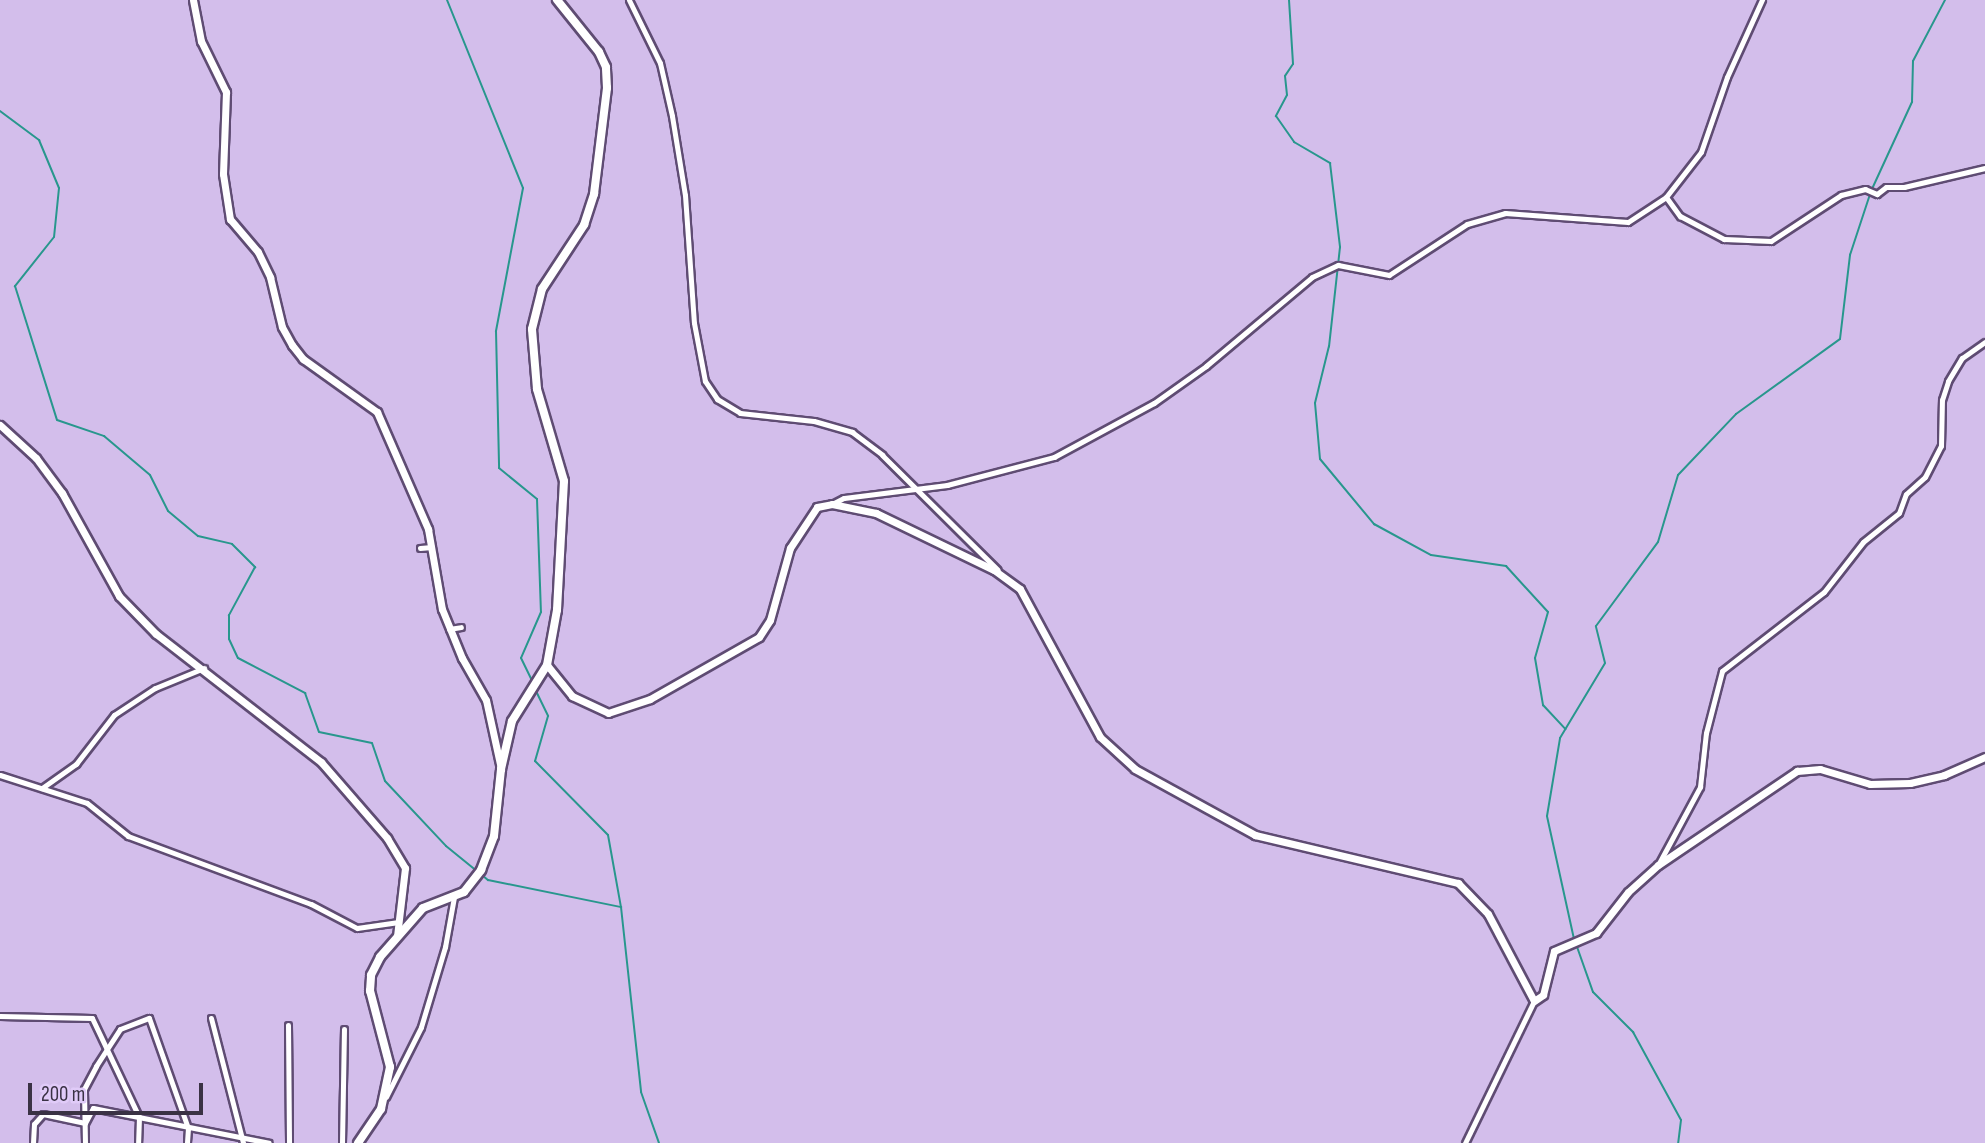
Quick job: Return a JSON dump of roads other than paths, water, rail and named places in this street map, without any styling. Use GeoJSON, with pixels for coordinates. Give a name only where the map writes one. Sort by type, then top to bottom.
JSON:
{"type":"FeatureCollection","features":[{"type":"Feature","properties":{"kind":"main road"},"geometry":{"type":"LineString","coordinates":[[358,1143],[385,1098],[390,1057],[372,999],[371,975],[397,936],[423,908],[464,892],[481,870],[494,836],[501,769],[512,721],[547,666],[557,610],[565,498],[537,389],[532,329],[542,289],[579,235],[594,194],[607,88],[606,66],[599,52],[557,0]]}},
{"type":"Feature","properties":{"kind":"street"},"geometry":{"type":"LineString","coordinates":[[193,0],[201,41],[226,92],[223,174],[230,219],[258,252],[270,277],[282,327],[292,345],[303,359],[377,412],[402,480],[432,547],[449,629],[486,699],[501,769]]}},
{"type":"Feature","properties":{"kind":"street"},"geometry":{"type":"LineString","coordinates":[[629,0],[660,62],[672,116],[685,195],[694,323],[705,381],[717,398],[740,413],[814,421],[852,432],[1024,595],[1110,750],[1192,804],[1255,835],[1458,883],[1488,914],[1534,1001]]}},
{"type":"Feature","properties":{"kind":"street"},"geometry":{"type":"LineString","coordinates":[[547,666],[572,696],[608,713],[650,699],[746,647],[759,637],[770,620],[790,548],[804,520],[817,507],[844,498],[947,485],[1054,457],[1106,432],[1206,366],[1312,277],[1338,265],[1389,275],[1468,224],[1504,213],[1628,222],[1667,197],[1701,152],[1727,77],[1762,0]]}},
{"type":"Feature","properties":{"kind":"street"},"geometry":{"type":"LineString","coordinates":[[1667,197],[1680,216],[1724,239],[1771,241],[1807,222],[1840,195],[1865,189],[1877,194],[1886,187],[1904,187],[1985,168]]}},
{"type":"Feature","properties":{"kind":"street"},"geometry":{"type":"LineString","coordinates":[[1658,865],[1700,787],[1706,733],[1723,671],[1824,592],[1863,542],[1899,513],[1906,494],[1925,477],[1941,446],[1942,400],[1951,374],[1962,358],[1985,342]]}},
{"type":"Feature","properties":{"kind":"street"},"geometry":{"type":"LineString","coordinates":[[0,425],[4,435],[36,458],[73,509],[112,589],[156,634],[204,668],[337,776],[387,838],[405,868],[397,936]]}},
{"type":"Feature","properties":{"kind":"street"},"geometry":{"type":"LineString","coordinates":[[832,504],[876,513],[1008,578]]}},
{"type":"Feature","properties":{"kind":"street"},"geometry":{"type":"LineString","coordinates":[[420,548],[432,547]]}},
{"type":"Feature","properties":{"kind":"street"},"geometry":{"type":"LineString","coordinates":[[449,629],[461,627]]}},
{"type":"Feature","properties":{"kind":"street"},"geometry":{"type":"LineString","coordinates":[[42,788],[76,764],[114,716],[155,688],[204,668]]}},
{"type":"Feature","properties":{"kind":"street"},"geometry":{"type":"LineString","coordinates":[[1465,1143],[1534,1001],[1543,995],[1554,951],[1596,933],[1628,892],[1658,865],[1797,771],[1821,769],[1870,784],[1910,783],[1944,775],[1985,757]]}},
{"type":"Feature","properties":{"kind":"street"},"geometry":{"type":"LineString","coordinates":[[0,775],[87,803],[128,836],[311,904],[357,928],[400,922]]}},
{"type":"Feature","properties":{"kind":"street"},"geometry":{"type":"LineString","coordinates":[[385,1098],[421,1027],[445,947],[454,894]]}},
{"type":"Feature","properties":{"kind":"street"},"geometry":{"type":"LineString","coordinates":[[0,1016],[92,1018],[139,1117],[138,1143]]}},
{"type":"Feature","properties":{"kind":"street"},"geometry":{"type":"LineString","coordinates":[[85,1143],[84,1089],[106,1048],[120,1029],[149,1018],[188,1128],[187,1143]]}},
{"type":"Feature","properties":{"kind":"street"},"geometry":{"type":"LineString","coordinates":[[211,1018],[243,1141]]}},
{"type":"Feature","properties":{"kind":"street"},"geometry":{"type":"LineString","coordinates":[[288,1025],[289,1143]]}},
{"type":"Feature","properties":{"kind":"street"},"geometry":{"type":"LineString","coordinates":[[342,1143],[344,1029]]}},
{"type":"Feature","properties":{"kind":"street"},"geometry":{"type":"LineString","coordinates":[[85,1123],[93,1108],[243,1141],[269,1143]]}},
{"type":"Feature","properties":{"kind":"street"},"geometry":{"type":"LineString","coordinates":[[33,1143],[34,1124],[43,1114],[85,1123]]}},
{"type":"Feature","properties":{"kind":"waterway"},"geometry":{"type":"LineString","coordinates":[[447,0],[523,188],[496,331],[499,468],[537,499],[541,612],[521,658],[532,681]]}},
{"type":"Feature","properties":{"kind":"waterway"},"geometry":{"type":"LineString","coordinates":[[1289,0],[1293,64],[1285,76],[1287,95],[1276,116],[1294,142],[1330,163],[1340,247],[1329,346],[1315,403],[1320,459],[1374,524],[1431,555],[1506,566],[1548,612],[1535,658],[1543,705],[1565,729]]}},
{"type":"Feature","properties":{"kind":"waterway"},"geometry":{"type":"LineString","coordinates":[[1872,189],[1912,102],[1913,61],[1945,0]]}},
{"type":"Feature","properties":{"kind":"waterway"},"geometry":{"type":"LineString","coordinates":[[0,111],[39,140],[59,188],[54,237],[15,286],[57,420],[104,436],[150,475],[168,511],[198,536],[232,544],[255,567],[229,615],[229,639],[238,658],[305,693],[319,732],[372,743],[385,781],[446,846],[477,871]]}},
{"type":"Feature","properties":{"kind":"waterway"},"geometry":{"type":"LineString","coordinates":[[1574,939],[1547,816],[1560,738],[1605,663],[1596,626],[1658,542],[1678,475],[1736,414],[1840,339],[1850,255],[1870,194]]}},
{"type":"Feature","properties":{"kind":"waterway"},"geometry":{"type":"LineString","coordinates":[[535,689],[548,716],[535,761],[608,835],[621,907]]}},
{"type":"Feature","properties":{"kind":"waterway"},"geometry":{"type":"LineString","coordinates":[[482,875],[488,880],[621,907],[641,1092],[659,1143]]}},
{"type":"Feature","properties":{"kind":"waterway"},"geometry":{"type":"LineString","coordinates":[[1576,944],[1593,992],[1633,1032],[1681,1120],[1678,1143]]}}]}
